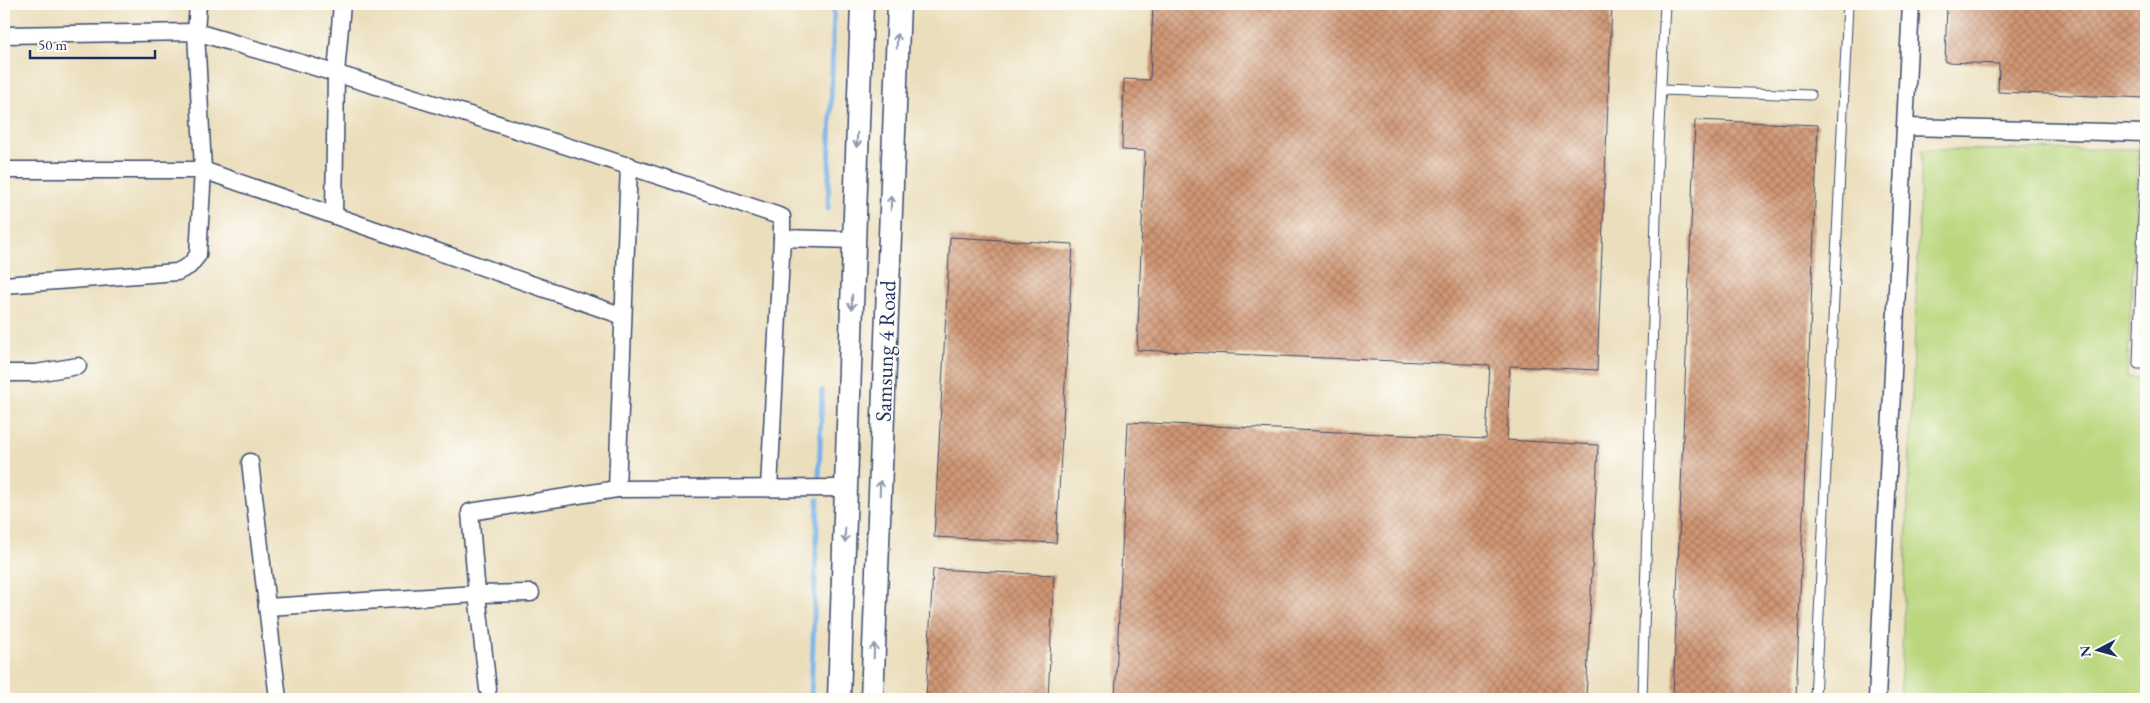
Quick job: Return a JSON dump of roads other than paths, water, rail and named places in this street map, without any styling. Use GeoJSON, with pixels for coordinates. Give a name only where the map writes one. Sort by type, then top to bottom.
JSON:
{"type":"FeatureCollection","features":[{"type":"Feature","properties":{"kind":"main road","name":"Samsung 4 Road"},"geometry":{"type":"LineString","coordinates":[[839,699],[862,4]]}},
{"type":"Feature","properties":{"kind":"main road","name":"Samsung 4 Road"},"geometry":{"type":"LineString","coordinates":[[872,699],[899,4]]}},
{"type":"Feature","properties":{"kind":"main road"},"geometry":{"type":"LineString","coordinates":[[858,103],[895,104]]}},
{"type":"Feature","properties":{"kind":"main road"},"geometry":{"type":"LineString","coordinates":[[853,240],[889,240]]}},
{"type":"Feature","properties":{"kind":"street"},"geometry":{"type":"LineString","coordinates":[[4,285],[177,272],[189,266],[198,255],[203,170],[196,32],[198,4]]}},
{"type":"Feature","properties":{"kind":"street"},"geometry":{"type":"LineString","coordinates":[[334,215],[336,73],[342,4]]}},
{"type":"Feature","properties":{"kind":"street"},"geometry":{"type":"LineString","coordinates":[[1877,699],[1911,4]]}},
{"type":"Feature","properties":{"kind":"street"},"geometry":{"type":"LineString","coordinates":[[4,34],[196,32],[336,73],[629,165],[782,216],[769,488]]}},
{"type":"Feature","properties":{"kind":"street"},"geometry":{"type":"LineString","coordinates":[[1904,127],[2146,133]]}},
{"type":"Feature","properties":{"kind":"street"},"geometry":{"type":"LineString","coordinates":[[617,489],[629,165]]}},
{"type":"Feature","properties":{"kind":"street"},"geometry":{"type":"LineString","coordinates":[[4,170],[203,170],[623,316]]}},
{"type":"Feature","properties":{"kind":"street"},"geometry":{"type":"LineString","coordinates":[[782,238],[853,240]]}},
{"type":"Feature","properties":{"kind":"street"},"geometry":{"type":"LineString","coordinates":[[4,373],[36,373],[78,366]]}},
{"type":"Feature","properties":{"kind":"street"},"geometry":{"type":"LineString","coordinates":[[250,462],[278,699]]}},
{"type":"Feature","properties":{"kind":"street"},"geometry":{"type":"LineString","coordinates":[[488,690],[470,512],[617,489],[847,488]]}},
{"type":"Feature","properties":{"kind":"street"},"geometry":{"type":"LineString","coordinates":[[267,607],[477,594],[531,593]]}},
{"type":"Feature","properties":{"kind":"lane"},"geometry":{"type":"LineString","coordinates":[[1642,699],[1665,4]]}},
{"type":"Feature","properties":{"kind":"lane"},"geometry":{"type":"LineString","coordinates":[[1815,699],[1848,4]]}},
{"type":"Feature","properties":{"kind":"lane"},"geometry":{"type":"LineString","coordinates":[[1661,90],[1811,95]]}},
{"type":"Feature","properties":{"kind":"lane"},"geometry":{"type":"LineString","coordinates":[[2146,133],[2138,364],[2146,364]]}},
{"type":"Feature","properties":{"kind":"waterway"},"geometry":{"type":"LineString","coordinates":[[828,209],[834,4]]}},
{"type":"Feature","properties":{"kind":"waterway"},"geometry":{"type":"LineString","coordinates":[[819,477],[822,391]]}},
{"type":"Feature","properties":{"kind":"waterway"},"geometry":{"type":"LineString","coordinates":[[811,699],[818,499]]}}]}
